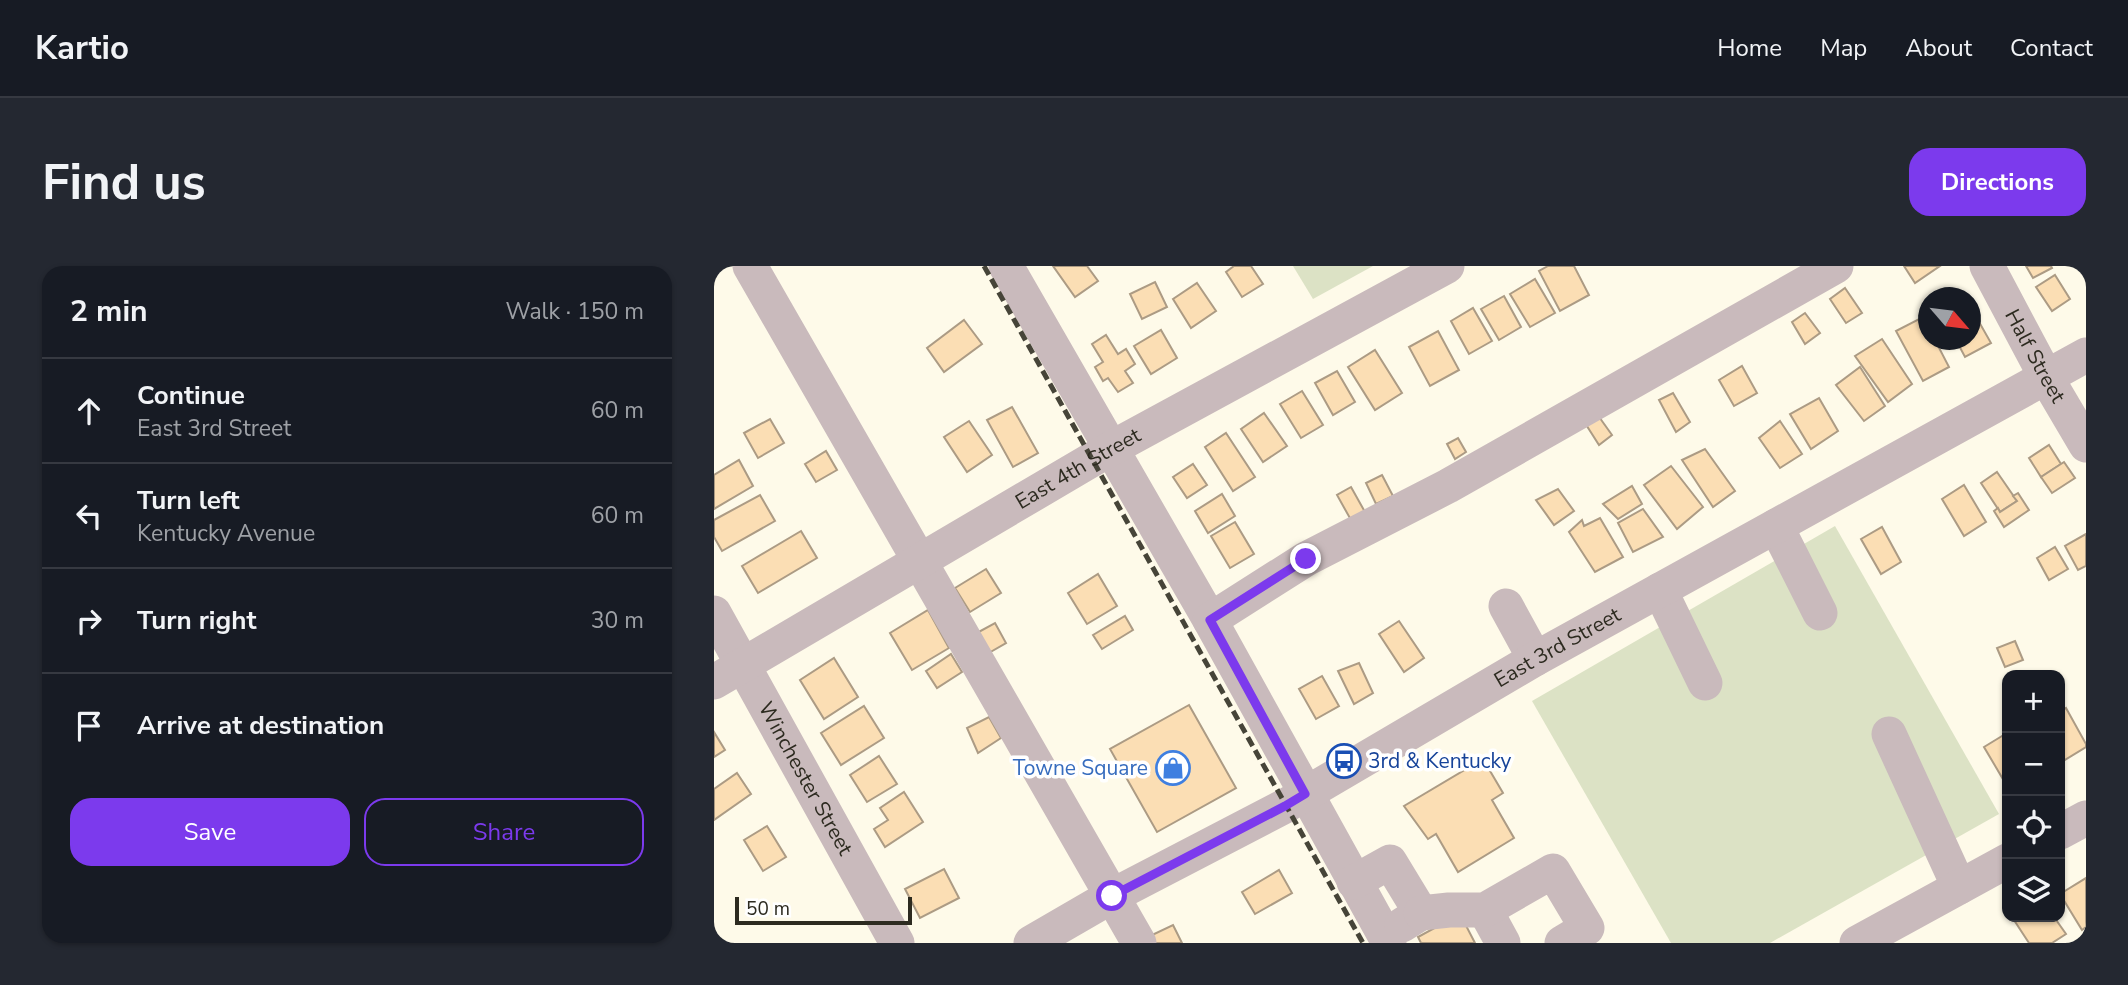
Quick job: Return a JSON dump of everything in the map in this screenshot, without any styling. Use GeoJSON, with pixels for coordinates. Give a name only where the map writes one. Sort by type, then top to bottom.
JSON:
{"type":"FeatureCollection","features":[{"type":"Feature","properties":{"kind":"street"},"geometry":{"type":"LineString","coordinates":[[750,266],[1139,943]]}},
{"type":"Feature","properties":{"kind":"street"},"geometry":{"type":"LineString","coordinates":[[1006,266],[1210,620],[1387,939],[1421,913],[1485,910],[1553,871],[1587,928],[1562,943]]}},
{"type":"Feature","properties":{"kind":"street","name":"East 4th Street"},"geometry":{"type":"LineString","coordinates":[[714,682],[1110,449],[1447,266]]}},
{"type":"Feature","properties":{"kind":"street"},"geometry":{"type":"LineString","coordinates":[[1210,620],[1306,559],[1448,486],[1836,266]]}},
{"type":"Feature","properties":{"kind":"street","name":"Half Street"},"geometry":{"type":"LineString","coordinates":[[1987,266],[2086,445]]}},
{"type":"Feature","properties":{"kind":"street","name":"East 3rd Street"},"geometry":{"type":"LineString","coordinates":[[1031,943],[1112,896],[1285,806],[1535,659],[2086,355]]}},
{"type":"Feature","properties":{"kind":"street"},"geometry":{"type":"LineString","coordinates":[[1776,526],[1820,613]]}},
{"type":"Feature","properties":{"kind":"street"},"geometry":{"type":"LineString","coordinates":[[1660,590],[1705,683]]}},
{"type":"Feature","properties":{"kind":"street"},"geometry":{"type":"LineString","coordinates":[[1506,606],[1535,659]]}},
{"type":"Feature","properties":{"kind":"street","name":"Winchester Street"},"geometry":{"type":"LineString","coordinates":[[714,613],[897,943]]}},
{"type":"Feature","properties":{"kind":"street"},"geometry":{"type":"LineString","coordinates":[[1889,734],[1959,887]]}},
{"type":"Feature","properties":{"kind":"street"},"geometry":{"type":"LineString","coordinates":[[2065,829],[2086,818]]}},
{"type":"Feature","properties":{"kind":"street"},"geometry":{"type":"LineString","coordinates":[[1354,882],[1390,862],[1421,913]]}},
{"type":"Feature","properties":{"kind":"street"},"geometry":{"type":"LineString","coordinates":[[1857,943],[2002,864]]}},
{"type":"Feature","properties":{"kind":"street"},"geometry":{"type":"LineString","coordinates":[[1485,910],[1503,943]]}},
{"type":"Feature","properties":{"kind":"green space"},"geometry":{"type":"Polygon","coordinates":[[[1293,266],[1373,266],[1313,299],[1293,266]]]}},
{"type":"Feature","properties":{"kind":"green space"},"geometry":{"type":"Polygon","coordinates":[[[1835,526],[1999,814],[1770,943],[1671,943],[1532,701],[1835,526]]]}},
{"type":"Feature","properties":{"kind":"building"},"geometry":{"type":"Polygon","coordinates":[[[1053,266],[1087,266],[1098,281],[1075,297],[1053,266]]]}},
{"type":"Feature","properties":{"kind":"building"},"geometry":{"type":"Polygon","coordinates":[[[1234,266],[1251,266],[1263,284],[1242,297],[1226,272],[1234,266]]]}},
{"type":"Feature","properties":{"kind":"building"},"geometry":{"type":"Polygon","coordinates":[[[1548,266],[1574,266],[1589,295],[1560,311],[1539,271],[1548,266]]]}},
{"type":"Feature","properties":{"kind":"building"},"geometry":{"type":"Polygon","coordinates":[[[1904,266],[1940,266],[1915,283],[1904,266]]]}},
{"type":"Feature","properties":{"kind":"building"},"geometry":{"type":"Polygon","coordinates":[[[2026,266],[2051,266],[2052,268],[2033,278],[2026,266]]]}},
{"type":"Feature","properties":{"kind":"building"},"geometry":{"type":"Polygon","coordinates":[[[2055,275],[2070,299],[2052,311],[2036,287],[2055,275]]]}},
{"type":"Feature","properties":{"kind":"building"},"geometry":{"type":"Polygon","coordinates":[[[1535,279],[1555,313],[1530,327],[1510,294],[1535,279]]]}},
{"type":"Feature","properties":{"kind":"building"},"geometry":{"type":"Polygon","coordinates":[[[1155,282],[1167,307],[1142,319],[1130,294],[1155,282]]]}},
{"type":"Feature","properties":{"kind":"building"},"geometry":{"type":"Polygon","coordinates":[[[1197,283],[1216,311],[1191,328],[1173,299],[1197,283]]]}},
{"type":"Feature","properties":{"kind":"building"},"geometry":{"type":"Polygon","coordinates":[[[1845,288],[1862,313],[1846,323],[1830,299],[1845,288]]]}},
{"type":"Feature","properties":{"kind":"building"},"geometry":{"type":"Polygon","coordinates":[[[1504,296],[1521,327],[1499,340],[1481,309],[1504,296]]]}},
{"type":"Feature","properties":{"kind":"building"},"geometry":{"type":"Polygon","coordinates":[[[1473,308],[1492,341],[1469,354],[1451,321],[1473,308]]]}},
{"type":"Feature","properties":{"kind":"building"},"geometry":{"type":"Polygon","coordinates":[[[1805,313],[1820,333],[1805,344],[1792,322],[1805,313]]]}},
{"type":"Feature","properties":{"kind":"building"},"geometry":{"type":"Polygon","coordinates":[[[964,320],[982,344],[944,372],[927,348],[964,320]]]}},
{"type":"Feature","properties":{"kind":"building"},"geometry":{"type":"Polygon","coordinates":[[[1918,320],[1918,350],[1940,350],[1949,367],[1923,381],[1896,331],[1918,320]]]}},
{"type":"Feature","properties":{"kind":"building"},"geometry":{"type":"Polygon","coordinates":[[[1981,325],[1991,343],[1981,348],[1981,325]]]}},
{"type":"Feature","properties":{"kind":"building"},"geometry":{"type":"Polygon","coordinates":[[[1161,330],[1177,358],[1151,374],[1134,346],[1161,330]]]}},
{"type":"Feature","properties":{"kind":"building"},"geometry":{"type":"Polygon","coordinates":[[[1438,331],[1459,370],[1430,386],[1409,347],[1438,331]]]}},
{"type":"Feature","properties":{"kind":"building"},"geometry":{"type":"Polygon","coordinates":[[[1106,335],[1118,354],[1126,349],[1135,364],[1125,371],[1133,383],[1118,392],[1108,378],[1103,381],[1095,367],[1103,362],[1092,344],[1106,335]]]}},
{"type":"Feature","properties":{"kind":"building"},"geometry":{"type":"Polygon","coordinates":[[[1882,339],[1912,384],[1888,402],[1855,356],[1882,339]]]}},
{"type":"Feature","properties":{"kind":"building"},"geometry":{"type":"Polygon","coordinates":[[[1375,350],[1402,393],[1375,410],[1348,367],[1375,350]]]}},
{"type":"Feature","properties":{"kind":"building"},"geometry":{"type":"Polygon","coordinates":[[[1961,350],[1978,350],[1965,357],[1961,350]]]}},
{"type":"Feature","properties":{"kind":"building"},"geometry":{"type":"Polygon","coordinates":[[[1742,366],[1757,393],[1734,406],[1719,380],[1742,366]]]}},
{"type":"Feature","properties":{"kind":"building"},"geometry":{"type":"Polygon","coordinates":[[[1860,367],[1885,406],[1864,421],[1836,385],[1860,367]]]}},
{"type":"Feature","properties":{"kind":"building"},"geometry":{"type":"Polygon","coordinates":[[[1337,371],[1355,402],[1333,415],[1315,383],[1337,371]]]}},
{"type":"Feature","properties":{"kind":"building"},"geometry":{"type":"Polygon","coordinates":[[[1302,391],[1323,425],[1301,438],[1280,404],[1302,391]]]}},
{"type":"Feature","properties":{"kind":"building"},"geometry":{"type":"Polygon","coordinates":[[[1673,393],[1690,422],[1676,432],[1659,400],[1673,393]]]}},
{"type":"Feature","properties":{"kind":"building"},"geometry":{"type":"Polygon","coordinates":[[[1819,398],[1838,431],[1811,449],[1790,414],[1819,398]]]}},
{"type":"Feature","properties":{"kind":"building"},"geometry":{"type":"Polygon","coordinates":[[[1012,407],[1038,453],[1013,467],[987,420],[1012,407]]]}},
{"type":"Feature","properties":{"kind":"building"},"geometry":{"type":"Polygon","coordinates":[[[1264,413],[1287,446],[1263,462],[1241,429],[1264,413]]]}},
{"type":"Feature","properties":{"kind":"building"},"geometry":{"type":"Polygon","coordinates":[[[1597,414],[1612,435],[1599,445],[1585,423],[1597,414]]]}},
{"type":"Feature","properties":{"kind":"building"},"geometry":{"type":"Polygon","coordinates":[[[770,419],[784,443],[758,458],[744,433],[770,419]]]}},
{"type":"Feature","properties":{"kind":"building"},"geometry":{"type":"Polygon","coordinates":[[[969,421],[992,455],[967,472],[944,437],[969,421]]]}},
{"type":"Feature","properties":{"kind":"building"},"geometry":{"type":"Polygon","coordinates":[[[1780,421],[1802,454],[1780,468],[1759,438],[1780,421]]]}},
{"type":"Feature","properties":{"kind":"building"},"geometry":{"type":"Polygon","coordinates":[[[1226,433],[1255,477],[1233,491],[1205,447],[1226,433]]]}},
{"type":"Feature","properties":{"kind":"building"},"geometry":{"type":"Polygon","coordinates":[[[1458,438],[1466,452],[1455,459],[1447,444],[1458,438]]]}},
{"type":"Feature","properties":{"kind":"building"},"geometry":{"type":"Polygon","coordinates":[[[2049,445],[2061,464],[2041,477],[2029,458],[2049,445]]]}},
{"type":"Feature","properties":{"kind":"building"},"geometry":{"type":"Polygon","coordinates":[[[1705,449],[1735,491],[1713,507],[1682,460],[1705,449]]]}},
{"type":"Feature","properties":{"kind":"building"},"geometry":{"type":"Polygon","coordinates":[[[826,451],[837,470],[816,482],[805,464],[826,451]]]}},
{"type":"Feature","properties":{"kind":"building"},"geometry":{"type":"Polygon","coordinates":[[[739,460],[753,486],[714,509],[714,475],[739,460]]]}},
{"type":"Feature","properties":{"kind":"building"},"geometry":{"type":"Polygon","coordinates":[[[2064,462],[2075,478],[2052,493],[2041,477],[2064,462]]]}},
{"type":"Feature","properties":{"kind":"building"},"geometry":{"type":"Polygon","coordinates":[[[1193,464],[1207,485],[1187,498],[1173,477],[1193,464]]]}},
{"type":"Feature","properties":{"kind":"building"},"geometry":{"type":"Polygon","coordinates":[[[1671,466],[1703,507],[1677,529],[1644,485],[1671,466]]]}},
{"type":"Feature","properties":{"kind":"building"},"geometry":{"type":"Polygon","coordinates":[[[1997,472],[2017,501],[2000,512],[1981,483],[1997,472]]]}},
{"type":"Feature","properties":{"kind":"building"},"geometry":{"type":"Polygon","coordinates":[[[1382,475],[1393,496],[1376,504],[1366,483],[1382,475]]]}},
{"type":"Feature","properties":{"kind":"building"},"geometry":{"type":"Polygon","coordinates":[[[1964,485],[1986,522],[1964,536],[1942,499],[1964,485]]]}},
{"type":"Feature","properties":{"kind":"building"},"geometry":{"type":"Polygon","coordinates":[[[1632,486],[1642,504],[1618,519],[1603,504],[1632,486]]]}},
{"type":"Feature","properties":{"kind":"building"},"geometry":{"type":"Polygon","coordinates":[[[1351,487],[1365,512],[1351,520],[1337,495],[1351,487]]]}},
{"type":"Feature","properties":{"kind":"building"},"geometry":{"type":"Polygon","coordinates":[[[1558,489],[1574,511],[1554,525],[1536,500],[1558,489]]]}},
{"type":"Feature","properties":{"kind":"building"},"geometry":{"type":"Polygon","coordinates":[[[2018,493],[2029,510],[2004,527],[1994,511],[1998,508],[2000,512],[2017,501],[2013,496],[2018,493]]]}},
{"type":"Feature","properties":{"kind":"building"},"geometry":{"type":"Polygon","coordinates":[[[1222,494],[1235,516],[1208,533],[1195,511],[1222,494]]]}},
{"type":"Feature","properties":{"kind":"building"},"geometry":{"type":"Polygon","coordinates":[[[760,495],[775,521],[722,551],[714,537],[714,520],[760,495]]]}},
{"type":"Feature","properties":{"kind":"building"},"geometry":{"type":"Polygon","coordinates":[[[1643,509],[1663,537],[1633,552],[1618,523],[1643,509]]]}},
{"type":"Feature","properties":{"kind":"building"},"geometry":{"type":"Polygon","coordinates":[[[1600,518],[1623,557],[1595,572],[1569,532],[1582,520],[1584,526],[1600,518]]]}},
{"type":"Feature","properties":{"kind":"building"},"geometry":{"type":"Polygon","coordinates":[[[1235,522],[1254,554],[1230,568],[1211,536],[1235,522]]]}},
{"type":"Feature","properties":{"kind":"building"},"geometry":{"type":"Polygon","coordinates":[[[1882,527],[1901,562],[1881,574],[1861,539],[1882,527]]]}},
{"type":"Feature","properties":{"kind":"building"},"geometry":{"type":"Polygon","coordinates":[[[801,531],[817,558],[758,593],[742,566],[801,531]]]}},
{"type":"Feature","properties":{"kind":"building"},"geometry":{"type":"Polygon","coordinates":[[[2086,534],[2086,566],[2078,570],[2065,546],[2086,534]]]}},
{"type":"Feature","properties":{"kind":"building"},"geometry":{"type":"Polygon","coordinates":[[[2055,547],[2068,569],[2049,580],[2037,558],[2055,547]]]}},
{"type":"Feature","properties":{"kind":"building"},"geometry":{"type":"Polygon","coordinates":[[[986,569],[1001,593],[970,612],[955,588],[986,569]]]}},
{"type":"Feature","properties":{"kind":"building"},"geometry":{"type":"Polygon","coordinates":[[[1098,574],[1117,606],[1087,624],[1068,593],[1098,574]]]}},
{"type":"Feature","properties":{"kind":"building"},"geometry":{"type":"Polygon","coordinates":[[[928,610],[949,648],[912,670],[890,633],[928,610]]]}},
{"type":"Feature","properties":{"kind":"building"},"geometry":{"type":"Polygon","coordinates":[[[1125,616],[1133,630],[1102,649],[1093,635],[1125,616]]]}},
{"type":"Feature","properties":{"kind":"building"},"geometry":{"type":"Polygon","coordinates":[[[1399,621],[1424,658],[1404,672],[1379,634],[1399,621]]]}},
{"type":"Feature","properties":{"kind":"building"},"geometry":{"type":"Polygon","coordinates":[[[995,623],[1006,643],[987,654],[975,634],[995,623]]]}},
{"type":"Feature","properties":{"kind":"building"},"geometry":{"type":"Polygon","coordinates":[[[2015,641],[2023,660],[2005,667],[1997,648],[2015,641]]]}},
{"type":"Feature","properties":{"kind":"building"},"geometry":{"type":"Polygon","coordinates":[[[951,654],[962,672],[937,688],[926,671],[951,654]]]}},
{"type":"Feature","properties":{"kind":"building"},"geometry":{"type":"Polygon","coordinates":[[[834,658],[858,697],[824,719],[800,680],[834,658]]]}},
{"type":"Feature","properties":{"kind":"building"},"geometry":{"type":"Polygon","coordinates":[[[1359,663],[1373,693],[1354,704],[1338,671],[1359,663]]]}},
{"type":"Feature","properties":{"kind":"building"},"geometry":{"type":"Polygon","coordinates":[[[1322,676],[1339,706],[1316,719],[1299,689],[1322,676]]]}},
{"type":"Feature","properties":{"kind":"building","name":"Towne Square"},"geometry":{"type":"Polygon","coordinates":[[[1189,705],[1236,788],[1157,832],[1110,749],[1189,705]]]}},
{"type":"Feature","properties":{"kind":"building"},"geometry":{"type":"Polygon","coordinates":[[[864,706],[884,738],[841,765],[821,733],[864,706]]]}},
{"type":"Feature","properties":{"kind":"building"},"geometry":{"type":"Polygon","coordinates":[[[2065,709],[2086,747],[2065,760],[2065,733],[2065,709]]]}},
{"type":"Feature","properties":{"kind":"building"},"geometry":{"type":"Polygon","coordinates":[[[989,717],[1001,738],[978,753],[967,728],[989,717]]]}},
{"type":"Feature","properties":{"kind":"building"},"geometry":{"type":"Polygon","coordinates":[[[714,732],[725,750],[714,757],[714,732]]]}},
{"type":"Feature","properties":{"kind":"building"},"geometry":{"type":"Polygon","coordinates":[[[2002,736],[2002,778],[1984,747],[2002,736]]]}},
{"type":"Feature","properties":{"kind":"building"},"geometry":{"type":"Polygon","coordinates":[[[879,756],[897,784],[867,802],[850,775],[879,756]]]}},
{"type":"Feature","properties":{"kind":"building"},"geometry":{"type":"Polygon","coordinates":[[[1483,759],[1503,793],[1492,800],[1514,838],[1458,872],[1436,834],[1428,839],[1404,806],[1483,759]]]}},
{"type":"Feature","properties":{"kind":"building"},"geometry":{"type":"Polygon","coordinates":[[[737,773],[751,794],[714,820],[714,789],[737,773]]]}},
{"type":"Feature","properties":{"kind":"building"},"geometry":{"type":"Polygon","coordinates":[[[904,792],[923,822],[885,847],[874,829],[888,820],[880,808],[904,792]]]}},
{"type":"Feature","properties":{"kind":"building"},"geometry":{"type":"Polygon","coordinates":[[[767,826],[786,857],[763,871],[744,840],[767,826]]]}},
{"type":"Feature","properties":{"kind":"building"},"geometry":{"type":"Polygon","coordinates":[[[944,869],[959,898],[920,918],[905,889],[944,869]]]}},
{"type":"Feature","properties":{"kind":"building"},"geometry":{"type":"Polygon","coordinates":[[[1279,870],[1292,893],[1255,914],[1242,892],[1279,870]]]}},
{"type":"Feature","properties":{"kind":"building"},"geometry":{"type":"Polygon","coordinates":[[[2086,878],[2086,927],[2082,930],[2065,902],[2065,891],[2086,878]]]}},
{"type":"Feature","properties":{"kind":"building"},"geometry":{"type":"Polygon","coordinates":[[[1460,914],[1475,943],[1421,943],[1418,937],[1460,914]]]}},
{"type":"Feature","properties":{"kind":"building"},"geometry":{"type":"Polygon","coordinates":[[[2015,922],[2058,922],[2066,934],[2052,943],[2029,943],[2015,922]]]}},
{"type":"Feature","properties":{"kind":"building"},"geometry":{"type":"Polygon","coordinates":[[[1173,925],[1182,943],[1154,943],[1150,936],[1173,925]]]}},
{"type":"Feature","properties":{"kind":"railway"},"geometry":{"type":"LineString","coordinates":[[984,266],[1363,943]]}},
{"type":"Feature","properties":{"kind":"place","name":"3rd & Kentucky"},"geometry":{"type":"Point","coordinates":[1344,761]}},
{"type":"Feature","properties":{"kind":"place","name":"Towne Square"},"geometry":{"type":"Point","coordinates":[1173,768]}},
{"type":"Feature","properties":{"kind":"route"},"geometry":{"type":"LineString","coordinates":[[1112,896],[1305,794],[1210,620],[1306,559]]}}]}
